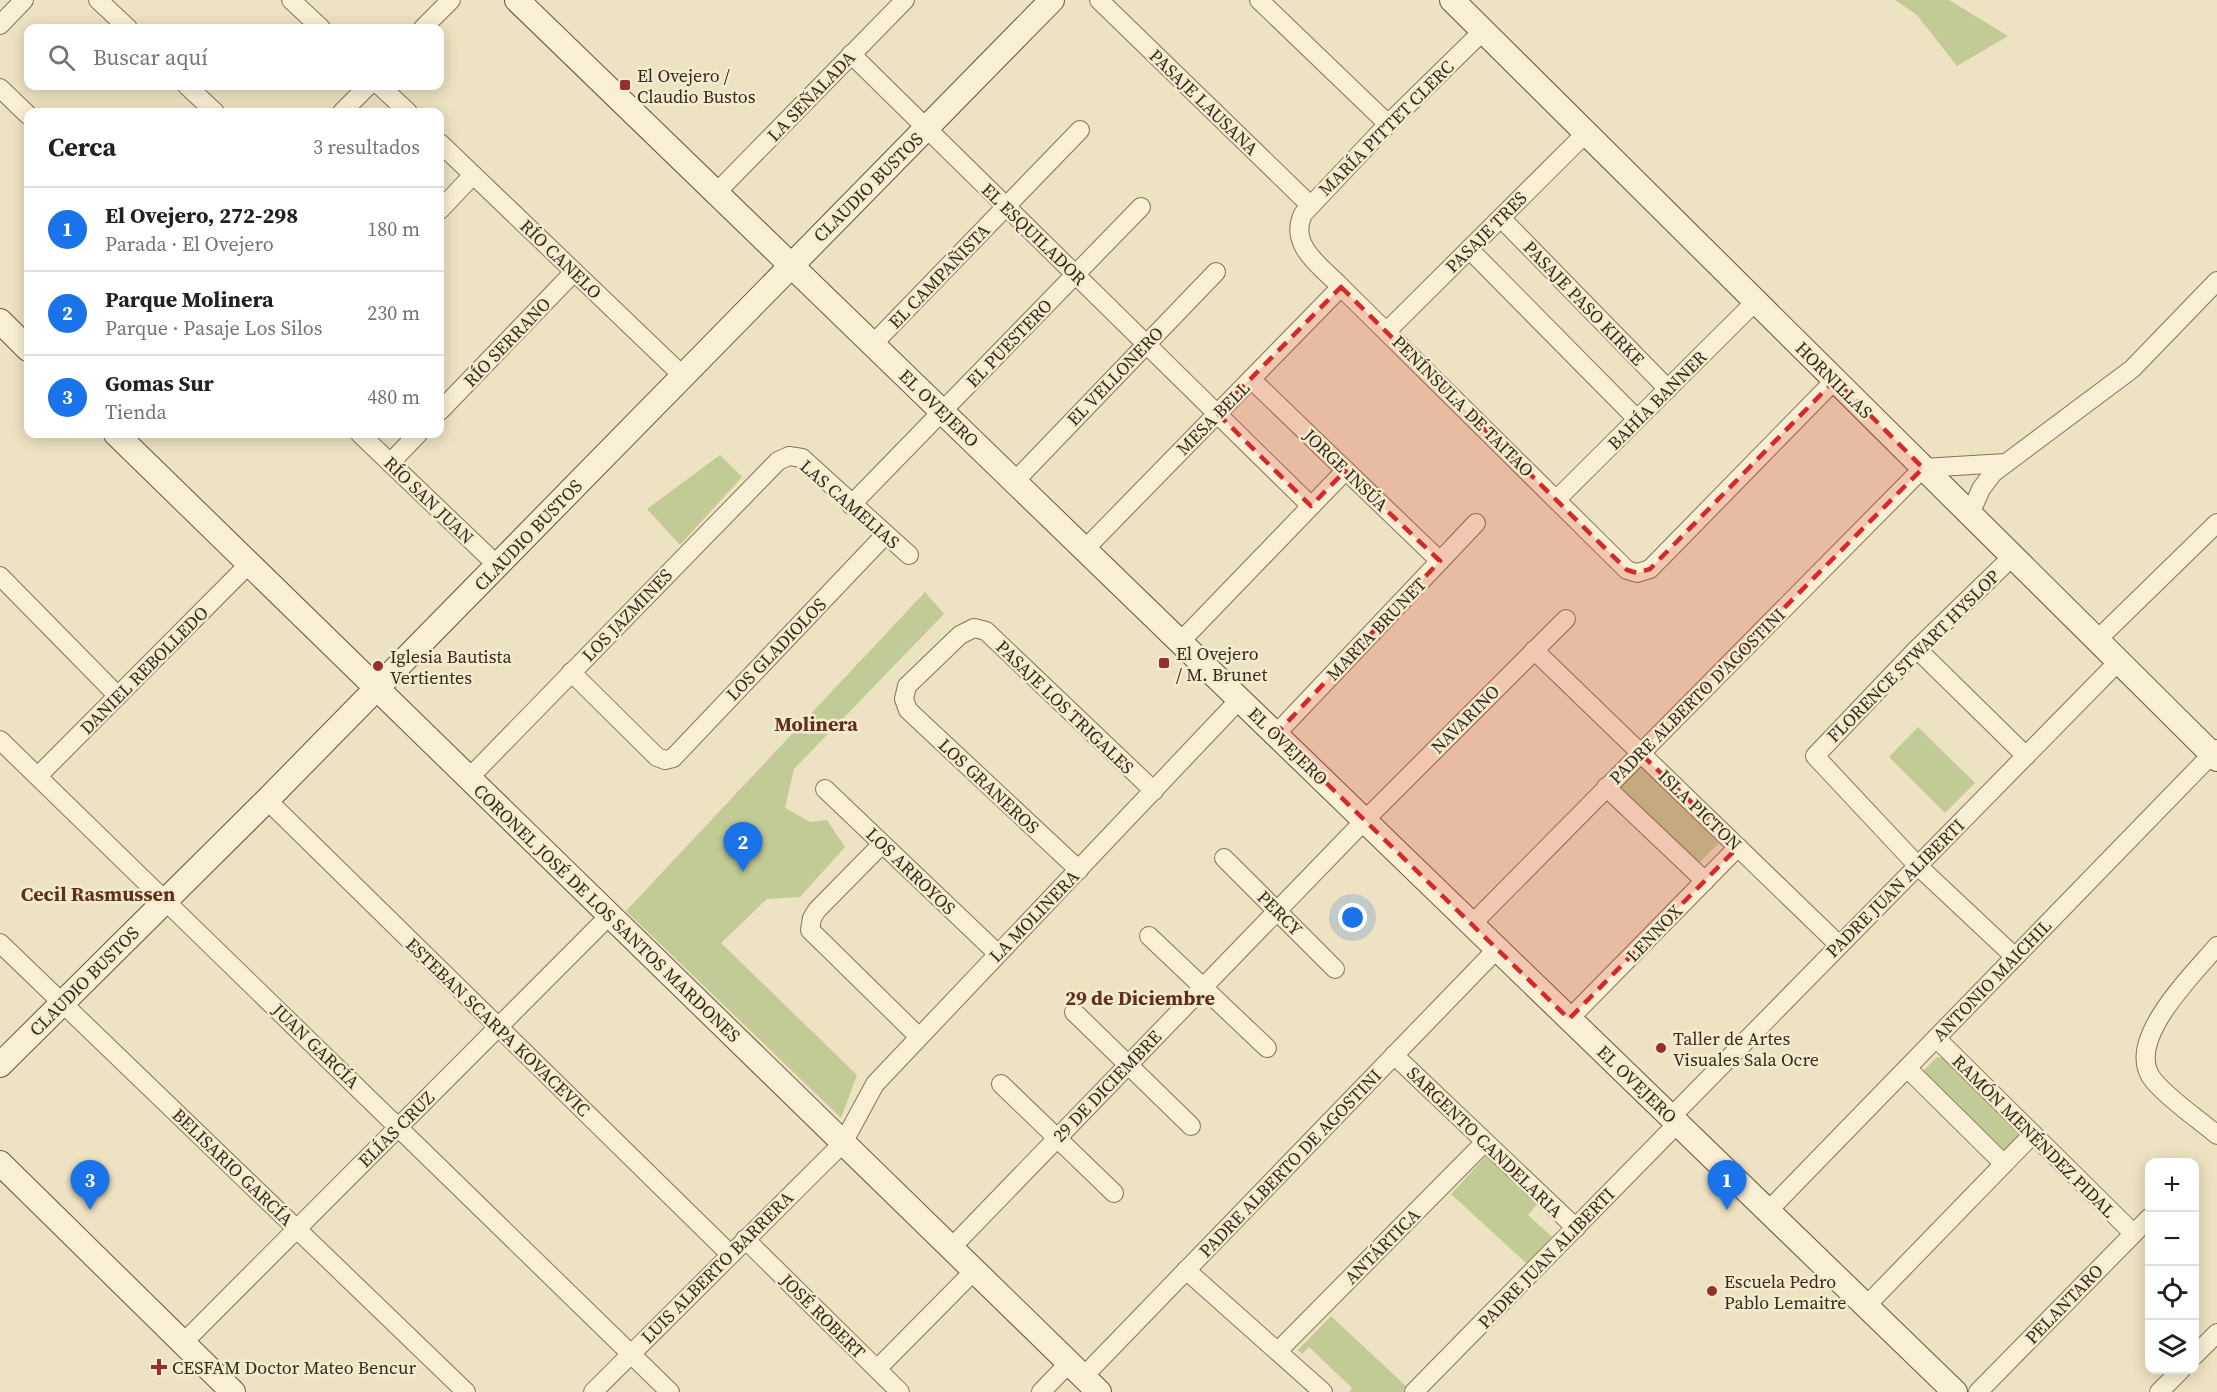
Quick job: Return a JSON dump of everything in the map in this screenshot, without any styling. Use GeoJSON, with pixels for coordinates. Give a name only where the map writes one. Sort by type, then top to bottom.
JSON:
{"type":"FeatureCollection","features":[{"type":"Feature","properties":{"kind":"street"},"geometry":{"type":"LineString","coordinates":[[0,25],[24,0]]}},
{"type":"Feature","properties":{"kind":"street"},"geometry":{"type":"LineString","coordinates":[[98,0],[124,24]]}},
{"type":"Feature","properties":{"kind":"street"},"geometry":{"type":"LineString","coordinates":[[291,0],[317,24]]}},
{"type":"Feature","properties":{"kind":"street"},"geometry":{"type":"LineString","coordinates":[[427,24],[451,0]]}},
{"type":"Feature","properties":{"kind":"street","name":"EL OVEJERO"},"geometry":{"type":"LineString","coordinates":[[517,0],[1955,1392]]}},
{"type":"Feature","properties":{"kind":"street","name":"LA SEÑALADA"},"geometry":{"type":"LineString","coordinates":[[716,193],[904,0]]}},
{"type":"Feature","properties":{"kind":"street","name":"PASAJE LAUSANA"},"geometry":{"type":"LineString","coordinates":[[1099,0],[1309,204]]}},
{"type":"Feature","properties":{"kind":"street"},"geometry":{"type":"LineString","coordinates":[[1259,0],[1388,124]]}},
{"type":"Feature","properties":{"kind":"street","name":"HORNILLAS"},"geometry":{"type":"LineString","coordinates":[[1452,0],[2012,557],[2215,754]]}},
{"type":"Feature","properties":{"kind":"street","name":"CLAUDIO BUSTOS"},"geometry":{"type":"LineString","coordinates":[[0,1065],[498,566],[790,264],[927,129],[1046,2]]}},
{"type":"Feature","properties":{"kind":"street","name":"MARÍA PITTET CLERC"},"geometry":{"type":"LineString","coordinates":[[1299,230],[1301,219],[1309,204],[1483,31]]}},
{"type":"Feature","properties":{"kind":"street","name":"EL ESQUILADOR"},"geometry":{"type":"LineString","coordinates":[[852,54],[1311,506]]}},
{"type":"Feature","properties":{"kind":"street"},"geometry":{"type":"LineString","coordinates":[[0,88],[24,111]]}},
{"type":"Feature","properties":{"kind":"street"},"geometry":{"type":"LineString","coordinates":[[191,90],[211,108]]}},
{"type":"Feature","properties":{"kind":"street"},"geometry":{"type":"LineString","coordinates":[[346,108],[364,90]]}},
{"type":"Feature","properties":{"kind":"street"},"geometry":{"type":"LineString","coordinates":[[384,90],[404,108]]}},
{"type":"Feature","properties":{"kind":"street","name":"EL CAMPAÑISTA"},"geometry":{"type":"LineString","coordinates":[[873,344],[1080,130]]}},
{"type":"Feature","properties":{"kind":"street","name":"PASAJE TRES"},"geometry":{"type":"LineString","coordinates":[[1387,331],[1586,133]]}},
{"type":"Feature","properties":{"kind":"street","name":"RÍO CANELO"},"geometry":{"type":"LineString","coordinates":[[444,147],[683,376]]}},
{"type":"Feature","properties":{"kind":"street"},"geometry":{"type":"LineString","coordinates":[[444,206],[473,175]]}},
{"type":"Feature","properties":{"kind":"street","name":"EL PUESTERO"},"geometry":{"type":"LineString","coordinates":[[851,505],[1142,207]]}},
{"type":"Feature","properties":{"kind":"street","name":"PASAJE PASO KIRKE"},"geometry":{"type":"LineString","coordinates":[[1500,218],[1668,389]]}},
{"type":"Feature","properties":{"kind":"street","name":"PENÍNSULA DE TAITAO"},"geometry":{"type":"LineString","coordinates":[[1299,230],[1305,250],[1341,287],[1627,570],[1637,573],[1650,569],[1835,380]]}},
{"type":"Feature","properties":{"kind":"street"},"geometry":{"type":"LineString","coordinates":[[1469,249],[1637,419]]}},
{"type":"Feature","properties":{"kind":"street","name":"RÍO SERRANO"},"geometry":{"type":"LineString","coordinates":[[444,407],[574,272]]}},
{"type":"Feature","properties":{"kind":"street","name":"EL VELLONERO"},"geometry":{"type":"LineString","coordinates":[[1015,481],[1216,272]]}},
{"type":"Feature","properties":{"kind":"street"},"geometry":{"type":"LineString","coordinates":[[1970,514],[1987,480],[2005,463],[2132,369],[2217,281]]}},
{"type":"Feature","properties":{"kind":"street","name":"MESA BELL"},"geometry":{"type":"LineString","coordinates":[[1084,549],[1341,287]]}},
{"type":"Feature","properties":{"kind":"street","name":"BAHÍA BANNER"},"geometry":{"type":"LineString","coordinates":[[1557,499],[1756,301]]}},
{"type":"Feature","properties":{"kind":"street"},"geometry":{"type":"LineString","coordinates":[[0,321],[24,345]]}},
{"type":"Feature","properties":{"kind":"street","name":"JORGE INSÚA"},"geometry":{"type":"LineString","coordinates":[[1251,379],[1440,561]]}},
{"type":"Feature","properties":{"kind":"street","name":"CORONEL JOSÉ DE LOS SANTOS MARDONES"},"geometry":{"type":"LineString","coordinates":[[120,438],[1084,1377]]}},
{"type":"Feature","properties":{"kind":"street","name":"RÍO SAN JUAN"},"geometry":{"type":"LineString","coordinates":[[364,438],[498,566]]}},
{"type":"Feature","properties":{"kind":"street"},"geometry":{"type":"LineString","coordinates":[[390,462],[414,438]]}},
{"type":"Feature","properties":{"kind":"street","name":"LAS CAMELIAS"},"geometry":{"type":"LineString","coordinates":[[789,456],[802,458],[851,505],[909,555]]}},
{"type":"Feature","properties":{"kind":"street","name":"LOS JAZMINES"},"geometry":{"type":"LineString","coordinates":[[469,778],[778,461],[789,456]]}},
{"type":"Feature","properties":{"kind":"street"},"geometry":{"type":"LineString","coordinates":[[1923,468],[2005,463]]}},
{"type":"Feature","properties":{"kind":"street","name":"PADRE ALBERTO D'AGOSTINI"},"geometry":{"type":"LineString","coordinates":[[1472,924],[1923,468]]}},
{"type":"Feature","properties":{"kind":"street"},"geometry":{"type":"LineString","coordinates":[[1180,642],[1345,471]]}},
{"type":"Feature","properties":{"kind":"street","name":"MARTA BRUNET"},"geometry":{"type":"LineString","coordinates":[[1276,734],[1476,523]]}},
{"type":"Feature","properties":{"kind":"street"},"geometry":{"type":"LineString","coordinates":[[2098,639],[2217,523]]}},
{"type":"Feature","properties":{"kind":"street","name":"LOS GLADIOLOS"},"geometry":{"type":"LineString","coordinates":[[571,672],[657,757],[665,760],[672,758],[885,535]]}},
{"type":"Feature","properties":{"kind":"street","name":"FLORENCE STWART HYSLOP"},"geometry":{"type":"LineString","coordinates":[[1918,866],[1815,756],[1917,649],[2012,557]]}},
{"type":"Feature","properties":{"kind":"street","name":"DANIEL REBOLLEDO"},"geometry":{"type":"LineString","coordinates":[[39,775],[249,564]]}},
{"type":"Feature","properties":{"kind":"street"},"geometry":{"type":"LineString","coordinates":[[0,576],[118,696]]}},
{"type":"Feature","properties":{"kind":"street","name":"NAVARINO"},"geometry":{"type":"LineString","coordinates":[[1365,820],[1566,619]]}},
{"type":"Feature","properties":{"kind":"street","name":"PASAJE LOS TRIGALES"},"geometry":{"type":"LineString","coordinates":[[904,699],[907,686],[960,635],[974,628],[986,631],[1154,791]]}},
{"type":"Feature","properties":{"kind":"street"},"geometry":{"type":"LineString","coordinates":[[1917,649],[2025,756]]}},
{"type":"Feature","properties":{"kind":"street","name":"ISLA PICTON"},"geometry":{"type":"LineString","coordinates":[[1534,650],[1839,945]]}},
{"type":"Feature","properties":{"kind":"street","name":"PADRE JUAN ALIBERTI"},"geometry":{"type":"LineString","coordinates":[[1414,1392],[1576,1228],[1839,945],[2120,661]]}},
{"type":"Feature","properties":{"kind":"street","name":"LOS GRANEROS"},"geometry":{"type":"LineString","coordinates":[[904,699],[908,710],[1079,870]]}},
{"type":"Feature","properties":{"kind":"street","name":"LA MOLINERA"},"geometry":{"type":"LineString","coordinates":[[843,1143],[875,1084],[918,1036],[1240,699]]}},
{"type":"Feature","properties":{"kind":"street","name":"JUAN GARCÍA"},"geometry":{"type":"LineString","coordinates":[[0,740],[39,775],[670,1392]]}},
{"type":"Feature","properties":{"kind":"street","name":"ANTONIO MAICHIL"},"geometry":{"type":"LineString","coordinates":[[1768,1211],[2215,754]]}},
{"type":"Feature","properties":{"kind":"street"},"geometry":{"type":"LineString","coordinates":[[1606,787],[1705,880]]}},
{"type":"Feature","properties":{"kind":"street","name":"LOS ARROYOS"},"geometry":{"type":"LineString","coordinates":[[825,789],[997,954]]}},
{"type":"Feature","properties":{"kind":"street","name":"ESTEBAN SCARPA KOVACEVIC"},"geometry":{"type":"LineString","coordinates":[[267,800],[730,1254]]}},
{"type":"Feature","properties":{"kind":"street","name":"29 DE DICIEMBRE"},"geometry":{"type":"LineString","coordinates":[[951,1248],[1365,820]]}},
{"type":"Feature","properties":{"kind":"street"},"geometry":{"type":"LineString","coordinates":[[882,844],[812,918],[810,930],[918,1036]]}},
{"type":"Feature","properties":{"kind":"street","name":"LENNOX"},"geometry":{"type":"LineString","coordinates":[[1569,1019],[1738,847]]}},
{"type":"Feature","properties":{"kind":"street","name":"PERCY"},"geometry":{"type":"LineString","coordinates":[[1224,858],[1335,969]]}},
{"type":"Feature","properties":{"kind":"street"},"geometry":{"type":"LineString","coordinates":[[1918,866],[2015,957]]}},
{"type":"Feature","properties":{"kind":"street","name":"ELÍAS CRUZ"},"geometry":{"type":"LineString","coordinates":[[183,1343],[610,915]]}},
{"type":"Feature","properties":{"kind":"street"},"geometry":{"type":"LineString","coordinates":[[1149,936],[1267,1048]]}},
{"type":"Feature","properties":{"kind":"street","name":"BELISARIO GARCÍA"},"geometry":{"type":"LineString","coordinates":[[0,943],[466,1392]]}},
{"type":"Feature","properties":{"kind":"street"},"geometry":{"type":"LineString","coordinates":[[2217,946],[2179,992],[2147,1040],[2147,1062],[2153,1080],[2217,1135]]}},
{"type":"Feature","properties":{"kind":"street","name":"PADRE ALBERTO DE AGOSTINI"},"geometry":{"type":"LineString","coordinates":[[1041,1392],[1084,1377],[1497,949]]}},
{"type":"Feature","properties":{"kind":"street"},"geometry":{"type":"LineString","coordinates":[[1074,1012],[1191,1126]]}},
{"type":"Feature","properties":{"kind":"street","name":"RAMÓN MENÉNDEZ PIDAL"},"geometry":{"type":"LineString","coordinates":[[1936,1038],[2133,1233]]}},
{"type":"Feature","properties":{"kind":"street","name":"SARGENTO CANDELARIA"},"geometry":{"type":"LineString","coordinates":[[1394,1055],[1576,1228]]}},
{"type":"Feature","properties":{"kind":"street"},"geometry":{"type":"LineString","coordinates":[[1906,1068],[2004,1164]]}},
{"type":"Feature","properties":{"kind":"street"},"geometry":{"type":"LineString","coordinates":[[1001,1084],[1114,1193]]}},
{"type":"Feature","properties":{"kind":"street"},"geometry":{"type":"LineString","coordinates":[[1866,1306],[2033,1134]]}},
{"type":"Feature","properties":{"kind":"street","name":"ANTÁRTICA"},"geometry":{"type":"LineString","coordinates":[[1279,1350],[1485,1142]]}},
{"type":"Feature","properties":{"kind":"street","name":"LUIS ALBERTO BARRERA"},"geometry":{"type":"LineString","coordinates":[[593,1392],[843,1143]]}},
{"type":"Feature","properties":{"kind":"street"},"geometry":{"type":"LineString","coordinates":[[0,1163],[233,1392]]}},
{"type":"Feature","properties":{"kind":"street","name":"PELANTARO"},"geometry":{"type":"LineString","coordinates":[[1978,1392],[2145,1222]]}},
{"type":"Feature","properties":{"kind":"street","name":"JOSÉ ROBERT"},"geometry":{"type":"LineString","coordinates":[[745,1239],[900,1392]]}},
{"type":"Feature","properties":{"kind":"street"},"geometry":{"type":"LineString","coordinates":[[1186,1270],[1279,1350],[1323,1392]]}},
{"type":"Feature","properties":{"kind":"street"},"geometry":{"type":"LineString","coordinates":[[876,1369],[974,1271]]}},
{"type":"Feature","properties":{"kind":"street"},"geometry":{"type":"LineString","coordinates":[[2199,1351],[2217,1333]]}},
{"type":"Feature","properties":{"kind":"street"},"geometry":{"type":"LineString","coordinates":[[2159,1392],[2177,1374]]}},
{"type":"Feature","properties":{"kind":"highlighted area"},"geometry":{"type":"Polygon","coordinates":[[[1341,287],[1627,570],[1637,573],[1650,569],[1835,380],[1923,468],[1640,753],[1738,847],[1569,1019],[1276,734],[1440,561],[1345,471],[1311,506],[1217,413],[1341,287]]]}},
{"type":"Feature","properties":{"kind":"green space"},"geometry":{"type":"Polygon","coordinates":[[[1895,0],[1949,0],[2008,36],[1957,66],[1917,15],[1895,0]]]}},
{"type":"Feature","properties":{"kind":"green space"},"geometry":{"type":"Polygon","coordinates":[[[720,455],[742,477],[680,545],[647,509],[720,455]]]}},
{"type":"Feature","properties":{"kind":"green space"},"geometry":{"type":"Polygon","coordinates":[[[925,592],[944,614],[794,769],[785,808],[810,822],[827,820],[845,847],[800,897],[767,899],[721,943],[857,1075],[841,1118],[626,911],[925,592]]]}},
{"type":"Feature","properties":{"kind":"green space"},"geometry":{"type":"Polygon","coordinates":[[[1918,727],[1975,783],[1945,813],[1889,757],[1918,727]]]}},
{"type":"Feature","properties":{"kind":"green space"},"geometry":{"type":"Polygon","coordinates":[[[1640,764],[1719,843],[1698,864],[1619,786],[1640,764]]]}},
{"type":"Feature","properties":{"kind":"green space"},"geometry":{"type":"Polygon","coordinates":[[[1937,1057],[1943,1058],[2018,1133],[2019,1137],[2006,1150],[2001,1149],[1921,1073],[1937,1057]]]}},
{"type":"Feature","properties":{"kind":"green space"},"geometry":{"type":"Polygon","coordinates":[[[1488,1154],[1539,1202],[1528,1215],[1552,1237],[1527,1264],[1451,1194],[1488,1154]]]}},
{"type":"Feature","properties":{"kind":"green space"},"geometry":{"type":"Polygon","coordinates":[[[1331,1316],[1409,1389],[1406,1392],[1349,1392],[1352,1388],[1309,1347],[1302,1354],[1298,1350],[1331,1316]]]}},
{"type":"Feature","properties":{"kind":"place","name":"El Ovejero / Claudio Bustos"},"geometry":{"type":"Point","coordinates":[625,85]}},
{"type":"Feature","properties":{"kind":"place","name":"El Ovejero / M. Brunet"},"geometry":{"type":"Point","coordinates":[1164,663]}},
{"type":"Feature","properties":{"kind":"place","name":"Iglesia Bautista Vertientes"},"geometry":{"type":"Point","coordinates":[378,666]}},
{"type":"Feature","properties":{"kind":"place","name":"Parque Molinera"},"geometry":{"type":"Point","coordinates":[743,872]}},
{"type":"Feature","properties":{"kind":"place","name":"Taller de Artes Visuales Sala Ocre"},"geometry":{"type":"Point","coordinates":[1661,1048]}},
{"type":"Feature","properties":{"kind":"place","name":"Gomas Sur"},"geometry":{"type":"Point","coordinates":[90,1210]}},
{"type":"Feature","properties":{"kind":"place","name":"El Ovejero, 272-298"},"geometry":{"type":"Point","coordinates":[1727,1210]}},
{"type":"Feature","properties":{"kind":"place","name":"Escuela Pedro Pablo Lemaitre"},"geometry":{"type":"Point","coordinates":[1712,1291]}},
{"type":"Feature","properties":{"kind":"place","name":"CESFAM Doctor Mateo Bencur"},"geometry":{"type":"Point","coordinates":[159,1367]}},
{"type":"Feature","properties":{"kind":"district","name":"Molinera"},"geometry":{"type":"Point","coordinates":[816,724]}},
{"type":"Feature","properties":{"kind":"district","name":"Cecil Rasmussen"},"geometry":{"type":"Point","coordinates":[98,894]}},
{"type":"Feature","properties":{"kind":"district","name":"29 de Diciembre"},"geometry":{"type":"Point","coordinates":[1140,998]}}]}
